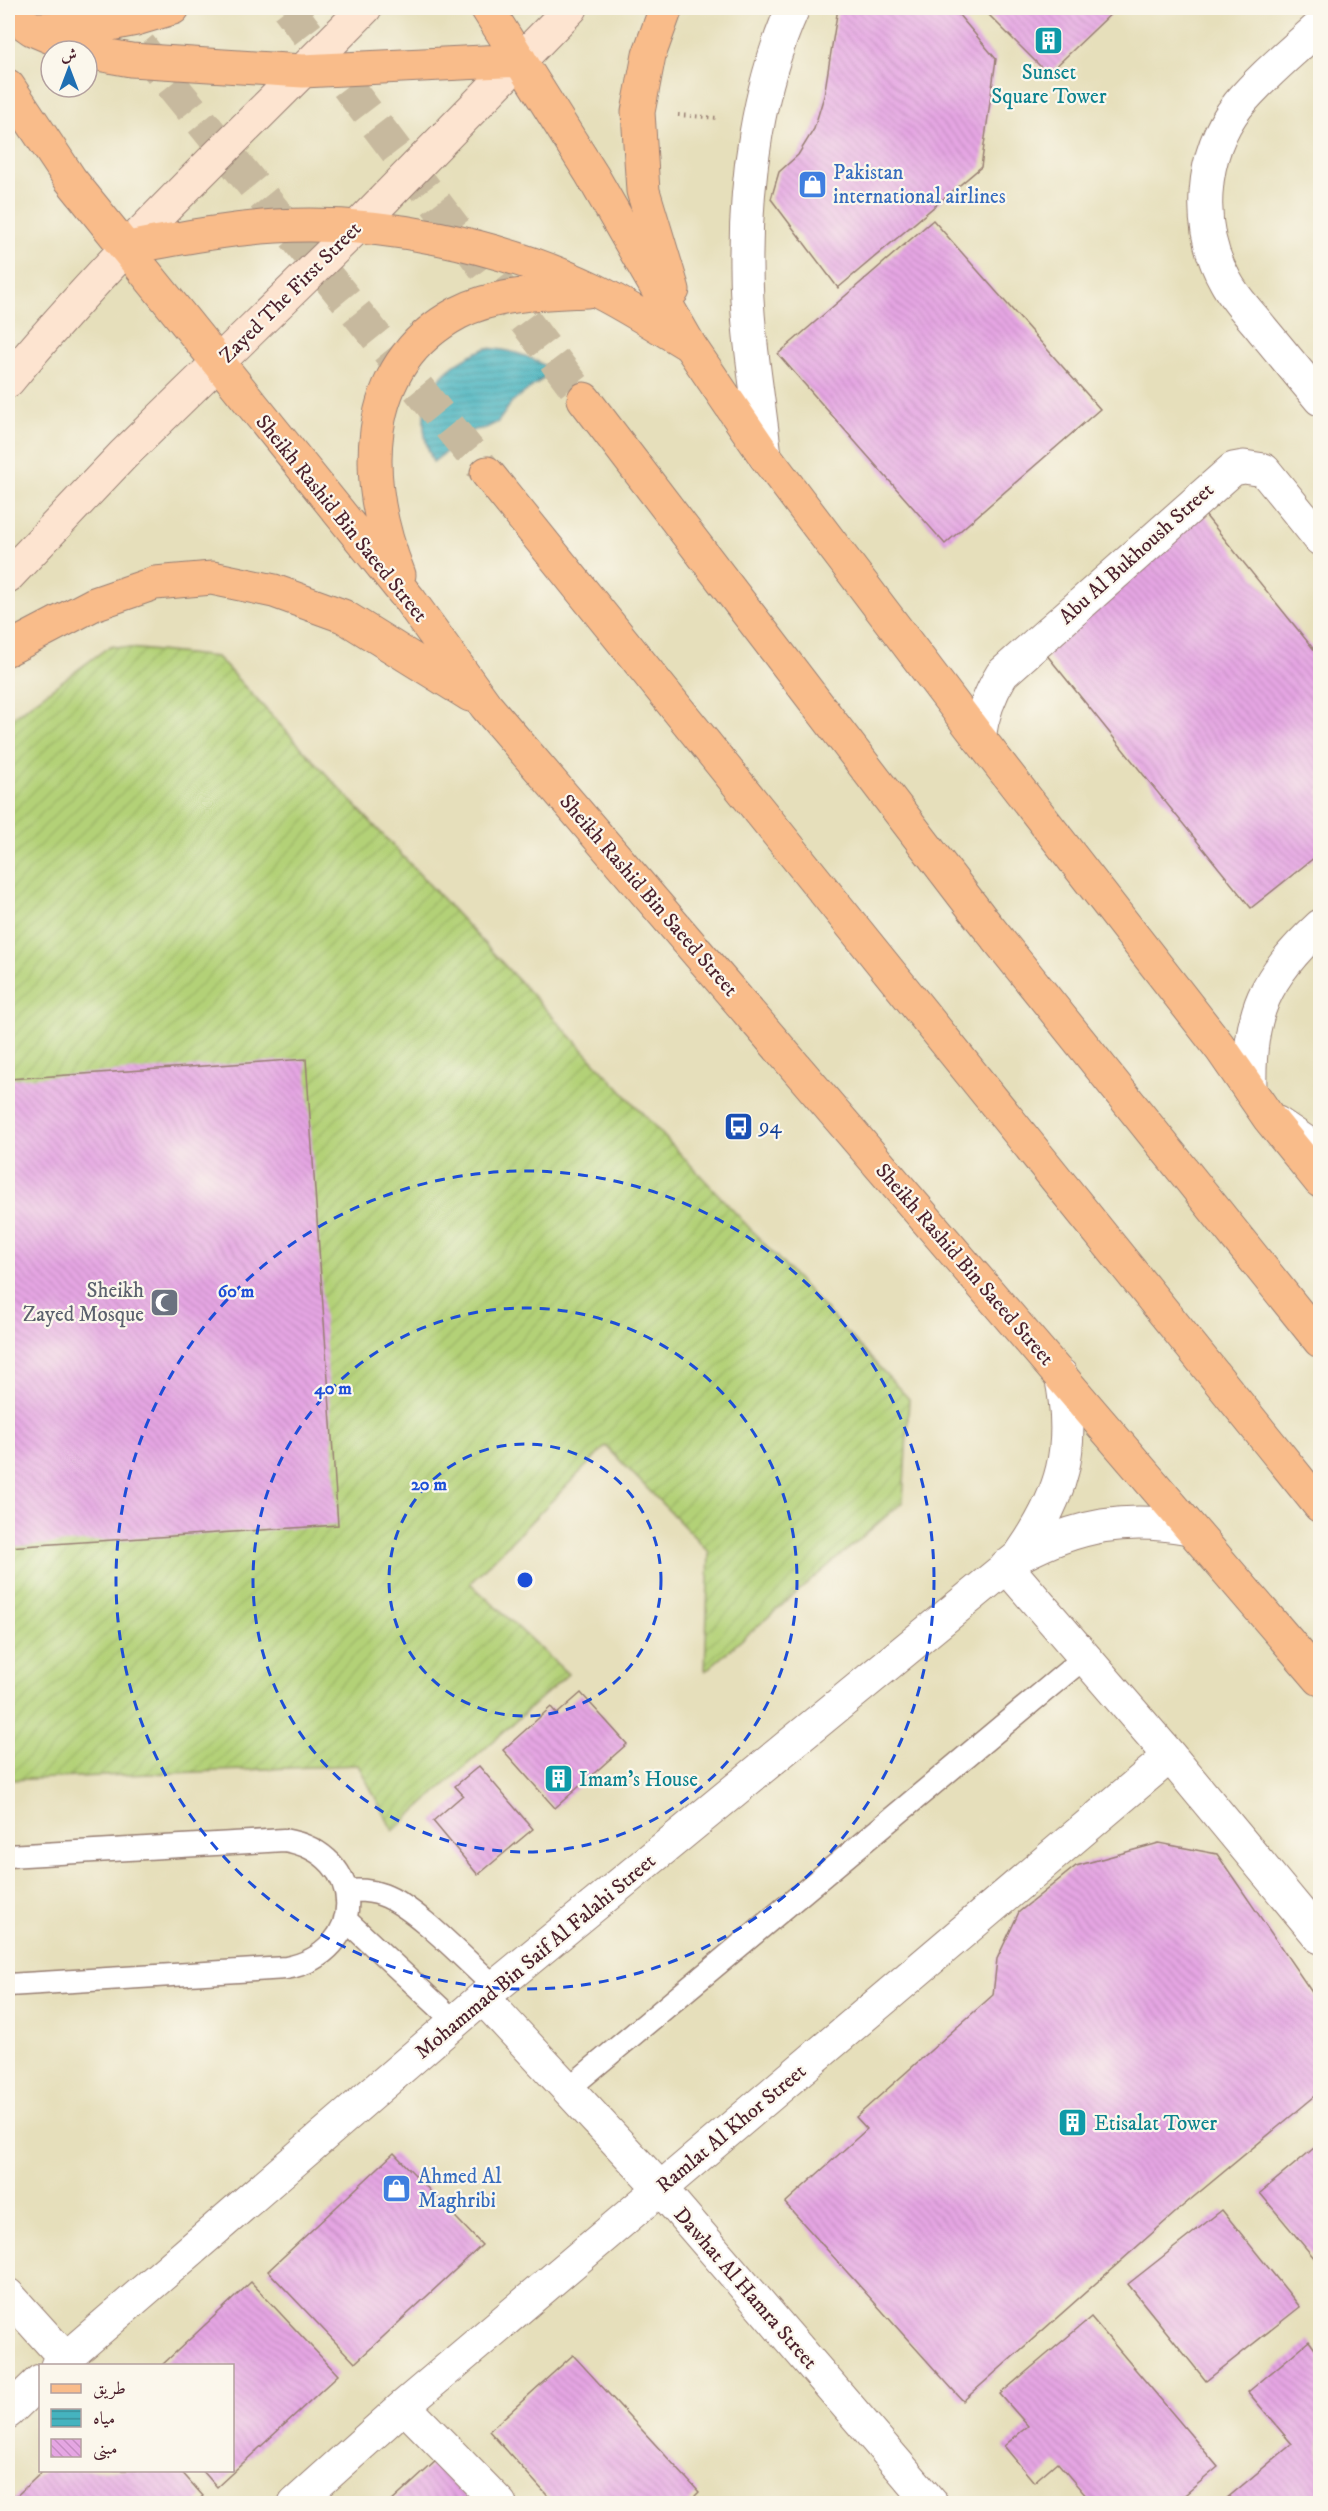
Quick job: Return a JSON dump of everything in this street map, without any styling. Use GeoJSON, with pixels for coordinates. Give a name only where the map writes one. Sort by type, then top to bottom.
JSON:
{"type":"FeatureCollection","features":[{"type":"Feature","properties":{"kind":"main road"},"geometry":{"type":"LineString","coordinates":[[20,21],[90,28],[136,19],[173,8]]}},
{"type":"Feature","properties":{"kind":"main road"},"geometry":{"type":"LineString","coordinates":[[8,381],[50,329],[127,248],[365,8]]}},
{"type":"Feature","properties":{"kind":"main road"},"geometry":{"type":"LineString","coordinates":[[487,8],[592,175],[690,346],[765,456],[1250,1089],[1269,1118],[1320,1181]]}},
{"type":"Feature","properties":{"kind":"main road","name":"Zayed The First Street"},"geometry":{"type":"LineString","coordinates":[[8,576],[140,439],[357,227],[572,8]]}},
{"type":"Feature","properties":{"kind":"main road"},"geometry":{"type":"LineString","coordinates":[[666,8],[649,55],[638,112],[643,191],[690,346]]}},
{"type":"Feature","properties":{"kind":"main road"},"geometry":{"type":"LineString","coordinates":[[20,21],[59,39]]}},
{"type":"Feature","properties":{"kind":"main road"},"geometry":{"type":"LineString","coordinates":[[99,54],[131,60],[303,71],[520,60]]}},
{"type":"Feature","properties":{"kind":"main road","name":"Sheikh Rashid Bin Saeed Street"},"geometry":{"type":"LineString","coordinates":[[8,86],[70,179],[409,599],[486,706],[1320,1679]]}},
{"type":"Feature","properties":{"kind":"main road"},"geometry":{"type":"LineString","coordinates":[[127,248],[206,234],[277,226],[357,227],[462,243],[525,261],[595,290],[640,314],[690,346]]}},
{"type":"Feature","properties":{"kind":"main road"},"geometry":{"type":"LineString","coordinates":[[409,599],[386,540],[374,470],[379,422],[384,401],[405,355],[430,331],[459,313],[491,301],[524,295],[595,290]]}},
{"type":"Feature","properties":{"kind":"main road"},"geometry":{"type":"LineString","coordinates":[[585,399],[980,917],[1320,1341]]}},
{"type":"Feature","properties":{"kind":"main road"},"geometry":{"type":"LineString","coordinates":[[487,473],[1320,1506]]}},
{"type":"Feature","properties":{"kind":"main road"},"geometry":{"type":"LineString","coordinates":[[8,649],[94,604],[145,586],[212,578],[274,591],[343,616],[420,662],[486,706]]}},
{"type":"Feature","properties":{"kind":"street"},"geometry":{"type":"LineString","coordinates":[[765,456],[746,266],[750,189],[759,122],[778,40],[793,8]]}},
{"type":"Feature","properties":{"kind":"street"},"geometry":{"type":"LineString","coordinates":[[1320,26],[1237,106],[1219,138],[1213,155],[1208,173],[1205,211],[1211,247],[1226,282],[1320,399]]}},
{"type":"Feature","properties":{"kind":"street","name":"Abu Al Bukhoush Street"},"geometry":{"type":"LineString","coordinates":[[979,738],[986,705],[1002,674],[1233,469],[1244,466],[1264,470],[1320,539]]}},
{"type":"Feature","properties":{"kind":"street"},"geometry":{"type":"LineString","coordinates":[[1250,1089],[1249,1052],[1257,1015],[1272,980],[1294,950],[1320,926]]}},
{"type":"Feature","properties":{"kind":"street"},"geometry":{"type":"LineString","coordinates":[[1269,1118],[1320,1152]]}},
{"type":"Feature","properties":{"kind":"street","name":"Mohammad Bin Saif Al Falahi Street"},"geometry":{"type":"LineString","coordinates":[[1013,1561],[1042,1524],[1055,1496],[1064,1467],[1068,1436],[1067,1406],[1061,1375]]}},
{"type":"Feature","properties":{"kind":"street","name":"Mohammad Bin Saif Al Falahi Street"},"geometry":{"type":"LineString","coordinates":[[61,2362],[489,1992],[1013,1561],[1047,1541],[1103,1525],[1161,1522],[1191,1528]]}},
{"type":"Feature","properties":{"kind":"street"},"geometry":{"type":"LineString","coordinates":[[1013,1561],[1085,1657],[1320,1937]]}},
{"type":"Feature","properties":{"kind":"street","name":"Ramlat Al Khor Street"},"geometry":{"type":"LineString","coordinates":[[295,2504],[404,2406],[1170,1756]]}},
{"type":"Feature","properties":{"kind":"street","name":"Dawhat Al Hamra Street"},"geometry":{"type":"LineString","coordinates":[[489,1992],[568,2089],[660,2188],[932,2504]]}},
{"type":"Feature","properties":{"kind":"street"},"geometry":{"type":"LineString","coordinates":[[8,2295],[61,2362]]}},
{"type":"Feature","properties":{"kind":"street"},"geometry":{"type":"LineString","coordinates":[[8,2412],[39,2382]]}},
{"type":"Feature","properties":{"kind":"street"},"geometry":{"type":"LineString","coordinates":[[404,2406],[500,2504]]}},
{"type":"Feature","properties":{"kind":"lane"},"geometry":{"type":"LineString","coordinates":[[568,2089],[1085,1657]]}},
{"type":"Feature","properties":{"kind":"lane"},"geometry":{"type":"LineString","coordinates":[[8,1856],[284,1840],[302,1843],[317,1850],[330,1861],[346,1891],[347,1905],[339,1935],[317,1958],[302,1965],[286,1968],[8,1985]]}},
{"type":"Feature","properties":{"kind":"lane"},"geometry":{"type":"LineString","coordinates":[[346,1891],[364,1890],[393,1899],[430,1928],[489,1992]]}},
{"type":"Feature","properties":{"kind":"lane"},"geometry":{"type":"LineString","coordinates":[[345,1919],[455,2022]]}},
{"type":"Feature","properties":{"kind":"path"},"geometry":{"type":"LineString","coordinates":[[671,114],[759,122]]}},
{"type":"Feature","properties":{"kind":"green space"},"geometry":{"type":"Polygon","coordinates":[[[110,646],[217,657],[909,1399],[903,1502],[705,1671],[709,1552],[606,1446],[470,1583],[568,1674],[393,1831],[358,1765],[8,1780],[8,721],[110,646]]]}},
{"type":"Feature","properties":{"kind":"water"},"geometry":{"type":"Polygon","coordinates":[[[487,348],[522,355],[553,371],[512,402],[498,422],[486,428],[474,430],[433,462],[426,442],[424,424],[431,392],[440,378],[453,367],[468,356],[487,348]]]}},
{"type":"Feature","properties":{"kind":"building"},"geometry":{"type":"Polygon","coordinates":[[[838,8],[953,8],[996,59],[981,167],[838,288],[771,199],[779,172],[798,155],[814,129],[824,96],[838,8]]]}},
{"type":"Feature","properties":{"kind":"building","name":"Sunset Square Tower"},"geometry":{"type":"Polygon","coordinates":[[[982,8],[1117,8],[1048,74],[982,8]]]}},
{"type":"Feature","properties":{"kind":"building"},"geometry":{"type":"Polygon","coordinates":[[[933,220],[1100,409],[945,544],[778,354],[933,220]]]}},
{"type":"Feature","properties":{"kind":"building"},"geometry":{"type":"Polygon","coordinates":[[[1197,505],[1320,657],[1320,853],[1251,908],[1046,654],[1197,505]]]}},
{"type":"Feature","properties":{"kind":"building","name":"Sheikh Zayed Mosque"},"geometry":{"type":"Polygon","coordinates":[[[306,1059],[338,1525],[8,1547],[8,1079],[306,1059]]]}},
{"type":"Feature","properties":{"kind":"building","name":"Imam's House"},"geometry":{"type":"Polygon","coordinates":[[[581,1693],[627,1744],[555,1808],[503,1750],[551,1707],[557,1714],[581,1693]]]}},
{"type":"Feature","properties":{"kind":"building"},"geometry":{"type":"Polygon","coordinates":[[[479,1766],[533,1829],[478,1875],[433,1821],[463,1795],[455,1786],[479,1766]]]}},
{"type":"Feature","properties":{"kind":"building","name":"Etisalat Tower"},"geometry":{"type":"Polygon","coordinates":[[[1159,1843],[1217,1854],[1320,2004],[1320,2092],[1184,2205],[963,2401],[785,2203],[867,2129],[856,2117],[993,1995],[997,1959],[1019,1912],[1076,1866],[1159,1843]]]}},
{"type":"Feature","properties":{"kind":"building"},"geometry":{"type":"Polygon","coordinates":[[[1320,2143],[1320,2265],[1260,2193],[1320,2143]]]}},
{"type":"Feature","properties":{"kind":"building"},"geometry":{"type":"Polygon","coordinates":[[[394,2153],[482,2245],[355,2363],[268,2271],[394,2153]]]}},
{"type":"Feature","properties":{"kind":"building"},"geometry":{"type":"Polygon","coordinates":[[[1222,2210],[1300,2307],[1206,2381],[1128,2284],[1222,2210]]]}},
{"type":"Feature","properties":{"kind":"building"},"geometry":{"type":"Polygon","coordinates":[[[251,2282],[338,2375],[234,2471],[234,2364],[163,2364],[251,2282]]]}},
{"type":"Feature","properties":{"kind":"building"},"geometry":{"type":"Polygon","coordinates":[[[1091,2317],[1218,2467],[1174,2504],[1093,2504],[1057,2462],[1034,2482],[1004,2446],[1028,2426],[1000,2394],[1091,2317]]]}},
{"type":"Feature","properties":{"kind":"building"},"geometry":{"type":"Polygon","coordinates":[[[1309,2341],[1320,2356],[1320,2504],[1220,2504],[1292,2444],[1248,2392],[1309,2341]]]}},
{"type":"Feature","properties":{"kind":"building"},"geometry":{"type":"Polygon","coordinates":[[[573,2355],[699,2492],[687,2504],[555,2504],[489,2431],[573,2355]]]}},
{"type":"Feature","properties":{"kind":"building"},"geometry":{"type":"Polygon","coordinates":[[[437,2460],[477,2504],[389,2504],[437,2460]]]}},
{"type":"Feature","properties":{"kind":"building"},"geometry":{"type":"Polygon","coordinates":[[[42,2472],[182,2472],[203,2496],[195,2504],[8,2504],[42,2472]]]}},
{"type":"Feature","properties":{"kind":"building"},"geometry":{"type":"Polygon","coordinates":[[[204,2472],[233,2472],[217,2487],[204,2472]]]}},
{"type":"Feature","properties":{"kind":"tunnel"},"geometry":{"type":"LineString","coordinates":[[109,8],[487,473]]}},
{"type":"Feature","properties":{"kind":"tunnel"},"geometry":{"type":"LineString","coordinates":[[288,8],[584,399]]}},
{"type":"Feature","properties":{"kind":"place","name":"Sunset Square Tower"},"geometry":{"type":"Point","coordinates":[1049,41]}},
{"type":"Feature","properties":{"kind":"place","name":"Pakistan international airlines"},"geometry":{"type":"Point","coordinates":[812,184]}},
{"type":"Feature","properties":{"kind":"place","name":"94"},"geometry":{"type":"Point","coordinates":[738,1126]}},
{"type":"Feature","properties":{"kind":"place","name":"Sheikh Zayed Mosque"},"geometry":{"type":"Point","coordinates":[165,1302]}},
{"type":"Feature","properties":{"kind":"place","name":"Imam's House"},"geometry":{"type":"Point","coordinates":[558,1779]}},
{"type":"Feature","properties":{"kind":"place","name":"Etisalat Tower"},"geometry":{"type":"Point","coordinates":[1073,2123]}},
{"type":"Feature","properties":{"kind":"place","name":"Ahmed Al Maghribi"},"geometry":{"type":"Point","coordinates":[397,2188]}}]}
